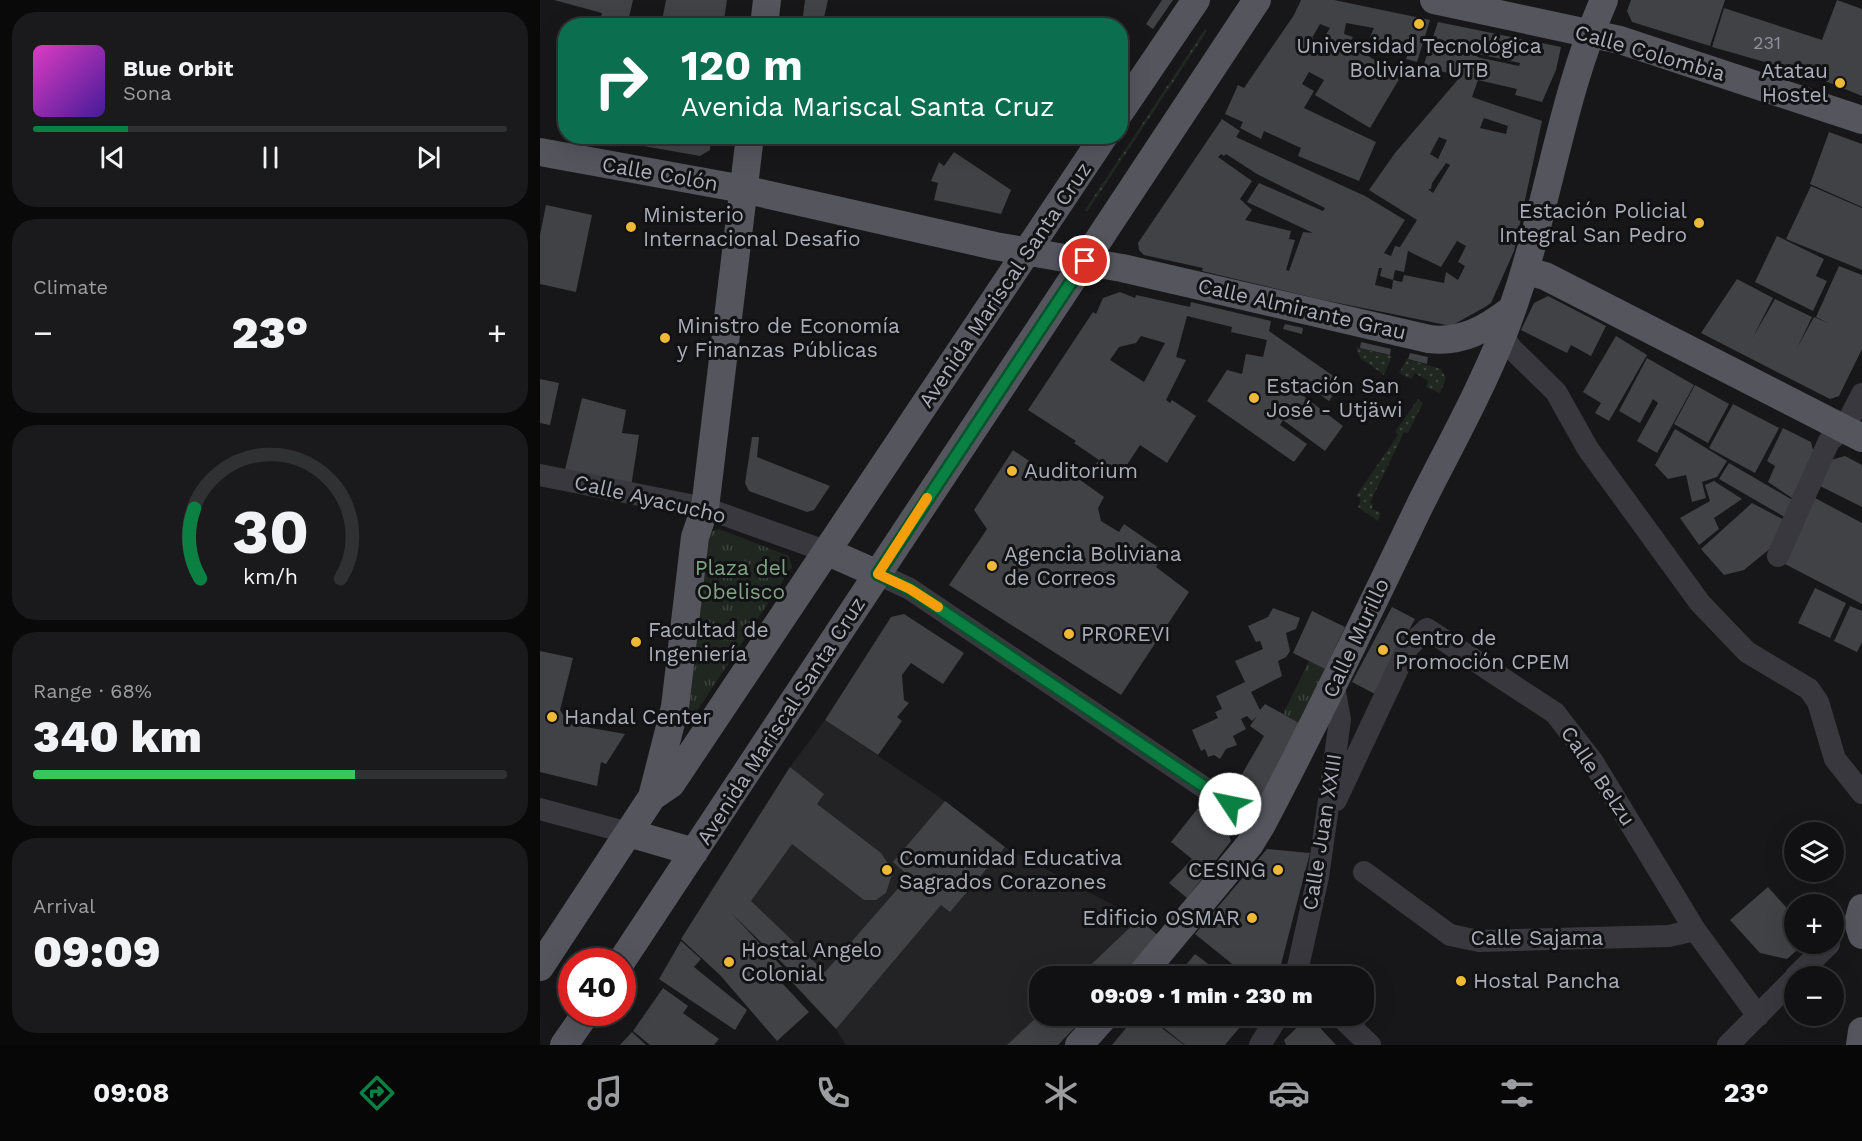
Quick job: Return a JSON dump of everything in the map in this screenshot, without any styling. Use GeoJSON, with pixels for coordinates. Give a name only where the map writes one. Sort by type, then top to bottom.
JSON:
{"type":"FeatureCollection","features":[{"type":"Feature","properties":{"kind":"main road"},"geometry":{"type":"LineString","coordinates":[[765,18],[767,0]]}},
{"type":"Feature","properties":{"kind":"main road"},"geometry":{"type":"LineString","coordinates":[[1128,100],[1196,0]]}},
{"type":"Feature","properties":{"kind":"main road","name":"Avenida Mariscal Santa Cruz"},"geometry":{"type":"LineString","coordinates":[[630,948],[1257,0]]}},
{"type":"Feature","properties":{"kind":"main road","name":"Calle Colombia"},"geometry":{"type":"LineString","coordinates":[[1434,0],[1620,40],[1862,120]]}},
{"type":"Feature","properties":{"kind":"main road","name":"Calle Murillo"},"geometry":{"type":"LineString","coordinates":[[1148,966],[1250,844],[1261,826],[1334,686],[1502,336],[1526,271],[1548,178],[1591,34],[1604,0]]}},
{"type":"Feature","properties":{"kind":"main road"},"geometry":{"type":"LineString","coordinates":[[652,797],[675,707],[695,537],[705,508],[749,144]]}},
{"type":"Feature","properties":{"kind":"main road","name":"Avenida Mariscal Santa Cruz"},"geometry":{"type":"LineString","coordinates":[[540,967],[652,797],[670,784],[828,552],[1026,250],[1099,144]]}},
{"type":"Feature","properties":{"kind":"main road","name":"Calle Colón"},"geometry":{"type":"LineString","coordinates":[[540,152],[743,189],[994,246],[1085,261]]}},
{"type":"Feature","properties":{"kind":"main road","name":"Calle Almirante Grau"},"geometry":{"type":"LineString","coordinates":[[1085,261],[1449,341],[1475,332],[1512,309]]}},
{"type":"Feature","properties":{"kind":"main road"},"geometry":{"type":"LineString","coordinates":[[1526,271],[1545,276],[1853,433]]}},
{"type":"Feature","properties":{"kind":"main road"},"geometry":{"type":"LineString","coordinates":[[828,552],[878,574]]}},
{"type":"Feature","properties":{"kind":"main road"},"geometry":{"type":"LineString","coordinates":[[629,833],[694,852]]}},
{"type":"Feature","properties":{"kind":"main road"},"geometry":{"type":"LineString","coordinates":[[564,1045],[577,1026]]}},
{"type":"Feature","properties":{"kind":"main road"},"geometry":{"type":"LineString","coordinates":[[1079,1045],[1096,1026]]}},
{"type":"Feature","properties":{"kind":"main road"},"geometry":{"type":"LineString","coordinates":[[1860,1045],[1862,1031]]}},
{"type":"Feature","properties":{"kind":"street"},"geometry":{"type":"LineString","coordinates":[[1502,336],[1512,349],[1556,392],[1588,449],[1700,603],[1746,652],[1809,689],[1818,702],[1835,759],[1862,793]]}},
{"type":"Feature","properties":{"kind":"street"},"geometry":{"type":"LineString","coordinates":[[1778,556],[1829,441],[1853,433],[1862,394]]}},
{"type":"Feature","properties":{"kind":"street","name":"Calle Ayacucho"},"geometry":{"type":"LineString","coordinates":[[540,474],[705,508],[828,552]]}},
{"type":"Feature","properties":{"kind":"street"},"geometry":{"type":"LineString","coordinates":[[878,574],[910,589],[1261,826]]}},
{"type":"Feature","properties":{"kind":"street","name":"Calle Belzu"},"geometry":{"type":"LineString","coordinates":[[1329,800],[1336,800],[1408,647],[1427,629],[1555,713],[1593,762],[1695,930],[1758,1016]]}},
{"type":"Feature","properties":{"kind":"street","name":"Calle Juan XXIII"},"geometry":{"type":"LineString","coordinates":[[1298,966],[1318,877],[1340,720],[1334,686]]}},
{"type":"Feature","properties":{"kind":"street"},"geometry":{"type":"LineString","coordinates":[[540,809],[629,833]]}},
{"type":"Feature","properties":{"kind":"street","name":"Calle Sajama"},"geometry":{"type":"LineString","coordinates":[[1364,872],[1450,935],[1465,939],[1479,941],[1669,936],[1695,930]]}},
{"type":"Feature","properties":{"kind":"street"},"geometry":{"type":"LineString","coordinates":[[1844,933],[1861,922]]}},
{"type":"Feature","properties":{"kind":"street"},"geometry":{"type":"LineString","coordinates":[[1807,966],[1819,954]]}},
{"type":"Feature","properties":{"kind":"street"},"geometry":{"type":"LineString","coordinates":[[1728,1045],[1784,989]]}},
{"type":"Feature","properties":{"kind":"street"},"geometry":{"type":"LineString","coordinates":[[1260,1045],[1272,1026]]}},
{"type":"Feature","properties":{"kind":"street"},"geometry":{"type":"LineString","coordinates":[[1350,1026],[1370,1045]]}},
{"type":"Feature","properties":{"kind":"shaded area","name":"Comunidad Educativa Sagrados Corazones"},"geometry":{"type":"Polygon","coordinates":[[[825,720],[945,801],[1005,847],[1139,919],[1160,937],[1132,966],[1029,966],[1029,1026],[1076,1026],[1058,1045],[846,1045],[836,1029],[792,982],[796,977],[711,893],[790,767],[825,720]]]}},
{"type":"Feature","properties":{"kind":"green space"},"geometry":{"type":"Polygon","coordinates":[[[1205,29],[1207,31],[1087,212],[1085,210],[1205,29]]]}},
{"type":"Feature","properties":{"kind":"green space"},"geometry":{"type":"Polygon","coordinates":[[[1356,347],[1392,356],[1384,375],[1360,358],[1356,347]]]}},
{"type":"Feature","properties":{"kind":"green space"},"geometry":{"type":"Polygon","coordinates":[[[1407,359],[1441,369],[1446,378],[1440,393],[1426,387],[1428,381],[1415,373],[1411,379],[1399,373],[1407,359]]]}},
{"type":"Feature","properties":{"kind":"green space"},"geometry":{"type":"Polygon","coordinates":[[[1418,399],[1423,403],[1408,433],[1404,432],[1370,503],[1373,504],[1372,509],[1381,513],[1378,521],[1358,507],[1361,499],[1356,496],[1398,435],[1395,432],[1418,399]]]}},
{"type":"Feature","properties":{"kind":"green space","name":"Plaza del Obelisco"},"geometry":{"type":"Polygon","coordinates":[[[719,529],[789,556],[792,567],[693,717],[687,713],[707,537],[712,531],[719,529]]]}},
{"type":"Feature","properties":{"kind":"green space"},"geometry":{"type":"Polygon","coordinates":[[[1309,661],[1325,669],[1299,723],[1283,714],[1309,661]]]}},
{"type":"Feature","properties":{"kind":"building"},"geometry":{"type":"Polygon","coordinates":[[[554,0],[633,0],[629,18],[601,18],[602,13],[554,0]]]}},
{"type":"Feature","properties":{"kind":"building"},"geometry":{"type":"Polygon","coordinates":[[[666,0],[727,0],[724,18],[663,18],[666,0]]]}},
{"type":"Feature","properties":{"kind":"building"},"geometry":{"type":"Polygon","coordinates":[[[805,0],[828,0],[824,18],[803,18],[805,0]]]}},
{"type":"Feature","properties":{"kind":"building"},"geometry":{"type":"Polygon","coordinates":[[[1162,0],[1173,0],[1153,29],[1146,24],[1162,0]]]}},
{"type":"Feature","properties":{"kind":"building"},"geometry":{"type":"Polygon","coordinates":[[[1301,0],[1334,0],[1430,20],[1417,62],[1406,59],[1408,54],[1370,37],[1374,28],[1346,23],[1344,34],[1353,37],[1347,47],[1358,54],[1360,51],[1401,76],[1370,128],[1315,95],[1324,80],[1309,72],[1302,84],[1314,91],[1304,108],[1376,142],[1359,181],[1298,156],[1301,148],[1264,131],[1261,139],[1240,128],[1243,122],[1225,114],[1238,85],[1244,88],[1294,15],[1301,0]],[[1320,24],[1312,38],[1326,47],[1327,44],[1322,41],[1330,28],[1320,24]]]}},
{"type":"Feature","properties":{"kind":"building"},"geometry":{"type":"Polygon","coordinates":[[[1631,0],[1725,0],[1710,46],[1632,22],[1627,11],[1631,0]]]}},
{"type":"Feature","properties":{"kind":"building"},"geometry":{"type":"Polygon","coordinates":[[[1837,0],[1862,9],[1862,96],[1808,74],[1712,47],[1724,8],[1822,40],[1837,0]]]}},
{"type":"Feature","properties":{"kind":"building"},"geometry":{"type":"Polygon","coordinates":[[[1438,22],[1561,47],[1556,70],[1542,102],[1515,95],[1517,89],[1478,80],[1472,97],[1542,121],[1514,251],[1491,303],[1485,307],[1451,326],[1319,299],[1202,271],[1203,268],[1144,255],[1139,250],[1138,243],[1222,119],[1240,131],[1236,137],[1365,196],[1405,220],[1384,253],[1391,256],[1395,246],[1400,247],[1417,220],[1369,190],[1395,153],[1461,76],[1423,67],[1438,22]],[[1478,54],[1477,57],[1519,66],[1520,63],[1478,54]],[[1484,118],[1480,128],[1506,134],[1508,126],[1484,118]],[[1439,137],[1430,154],[1438,159],[1447,140],[1439,137]],[[1226,154],[1218,157],[1252,181],[1240,199],[1252,210],[1245,220],[1291,231],[1289,239],[1295,240],[1286,270],[1289,271],[1303,232],[1313,233],[1247,202],[1259,183],[1323,211],[1325,208],[1257,174],[1226,154]],[[1446,163],[1432,183],[1431,189],[1428,189],[1433,193],[1450,165],[1446,163]],[[1457,241],[1441,267],[1408,251],[1404,272],[1395,270],[1393,280],[1402,282],[1404,275],[1444,283],[1446,272],[1458,280],[1465,266],[1458,262],[1466,246],[1457,241]],[[1379,268],[1375,285],[1392,289],[1393,280],[1380,276],[1382,268],[1379,268]]]}},
{"type":"Feature","properties":{"kind":"building"},"geometry":{"type":"Polygon","coordinates":[[[1829,132],[1862,144],[1862,207],[1810,184],[1829,132]]]}},
{"type":"Feature","properties":{"kind":"building"},"geometry":{"type":"Polygon","coordinates":[[[710,144],[710,150],[700,156],[638,145],[710,144]]]}},
{"type":"Feature","properties":{"kind":"building"},"geometry":{"type":"Polygon","coordinates":[[[954,152],[1011,190],[1001,214],[934,200],[938,183],[931,181],[939,162],[944,166],[954,152]]]}},
{"type":"Feature","properties":{"kind":"building"},"geometry":{"type":"Polygon","coordinates":[[[1811,186],[1862,208],[1862,270],[1786,239],[1811,186]]]}},
{"type":"Feature","properties":{"kind":"building"},"geometry":{"type":"Polygon","coordinates":[[[546,205],[592,215],[576,292],[540,284],[540,235],[546,205]]]}},
{"type":"Feature","properties":{"kind":"building"},"geometry":{"type":"Polygon","coordinates":[[[1777,236],[1824,259],[1816,276],[1827,281],[1813,311],[1755,282],[1777,236]]]}},
{"type":"Feature","properties":{"kind":"building"},"geometry":{"type":"Polygon","coordinates":[[[1839,266],[1862,275],[1862,349],[1839,396],[1830,399],[1701,333],[1737,279],[1773,298],[1753,337],[1775,299],[1812,317],[1797,348],[1814,317],[1828,323],[1816,317],[1839,266]]]}},
{"type":"Feature","properties":{"kind":"building"},"geometry":{"type":"Polygon","coordinates":[[[1120,292],[1135,298],[1136,295],[1190,307],[1191,302],[1271,321],[1269,331],[1342,382],[1329,401],[1304,383],[1298,392],[1343,426],[1325,451],[1283,420],[1280,425],[1307,444],[1294,462],[1207,401],[1227,370],[1242,374],[1246,354],[1263,357],[1267,340],[1231,332],[1232,327],[1187,316],[1176,357],[1186,360],[1166,400],[1170,403],[1172,400],[1196,416],[1167,463],[1140,445],[1117,480],[1095,465],[1099,460],[1074,443],[1076,441],[1028,410],[1093,312],[1096,314],[1103,298],[1120,292]],[[1141,336],[1136,343],[1119,347],[1110,360],[1144,382],[1165,343],[1141,336]]]}},
{"type":"Feature","properties":{"kind":"building"},"geometry":{"type":"Polygon","coordinates":[[[1548,296],[1606,326],[1591,356],[1571,345],[1567,353],[1521,330],[1534,303],[1548,296]]]}},
{"type":"Feature","properties":{"kind":"building"},"geometry":{"type":"Polygon","coordinates":[[[1285,324],[1303,328],[1302,334],[1283,329],[1285,324]]]}},
{"type":"Feature","properties":{"kind":"building"},"geometry":{"type":"Polygon","coordinates":[[[1616,336],[1647,355],[1609,421],[1595,413],[1601,403],[1583,392],[1616,336]]]}},
{"type":"Feature","properties":{"kind":"building"},"geometry":{"type":"Polygon","coordinates":[[[1361,342],[1391,349],[1390,355],[1360,348],[1361,342]]]}},
{"type":"Feature","properties":{"kind":"building"},"geometry":{"type":"Polygon","coordinates":[[[1410,353],[1428,357],[1427,364],[1408,359],[1410,353]]]}},
{"type":"Feature","properties":{"kind":"building"},"geometry":{"type":"Polygon","coordinates":[[[1647,358],[1694,385],[1657,453],[1637,441],[1658,403],[1653,399],[1640,423],[1619,411],[1647,358]]]}},
{"type":"Feature","properties":{"kind":"building"},"geometry":{"type":"Polygon","coordinates":[[[540,379],[559,383],[550,425],[540,423],[540,379]]]}},
{"type":"Feature","properties":{"kind":"building"},"geometry":{"type":"Polygon","coordinates":[[[1695,385],[1729,404],[1708,443],[1674,424],[1695,385]]]}},
{"type":"Feature","properties":{"kind":"building"},"geometry":{"type":"Polygon","coordinates":[[[582,398],[626,410],[622,433],[639,435],[631,487],[564,474],[582,398]]]}},
{"type":"Feature","properties":{"kind":"building"},"geometry":{"type":"Polygon","coordinates":[[[1733,404],[1779,428],[1755,473],[1709,448],[1733,404]]]}},
{"type":"Feature","properties":{"kind":"building"},"geometry":{"type":"Polygon","coordinates":[[[1783,428],[1811,442],[1814,454],[1792,498],[1768,482],[1775,466],[1767,461],[1783,428]]]}},
{"type":"Feature","properties":{"kind":"building"},"geometry":{"type":"Polygon","coordinates":[[[1675,429],[1727,461],[1717,477],[1702,482],[1706,498],[1692,502],[1686,475],[1668,479],[1655,465],[1675,429]]]}},
{"type":"Feature","properties":{"kind":"building"},"geometry":{"type":"Polygon","coordinates":[[[752,437],[759,437],[757,457],[830,486],[814,510],[807,512],[749,491],[745,483],[752,437]]]}},
{"type":"Feature","properties":{"kind":"building"},"geometry":{"type":"Polygon","coordinates":[[[1013,450],[1060,482],[1069,472],[1104,497],[1098,508],[1101,521],[1119,532],[1124,524],[1159,548],[1152,558],[1159,562],[1156,567],[1189,592],[1121,695],[949,585],[987,529],[974,510],[1013,450]]]}},
{"type":"Feature","properties":{"kind":"building"},"geometry":{"type":"Polygon","coordinates":[[[1845,456],[1862,465],[1862,507],[1818,485],[1831,460],[1845,456]]]}},
{"type":"Feature","properties":{"kind":"building"},"geometry":{"type":"Polygon","coordinates":[[[1729,463],[1796,502],[1788,519],[1719,479],[1729,463]]]}},
{"type":"Feature","properties":{"kind":"building"},"geometry":{"type":"Polygon","coordinates":[[[1714,481],[1742,499],[1714,518],[1719,529],[1699,545],[1680,518],[1710,501],[1705,485],[1714,481]]]}},
{"type":"Feature","properties":{"kind":"building"},"geometry":{"type":"Polygon","coordinates":[[[1815,498],[1862,523],[1862,604],[1781,562],[1815,498]]]}},
{"type":"Feature","properties":{"kind":"building"},"geometry":{"type":"Polygon","coordinates":[[[1752,503],[1788,522],[1772,547],[1744,570],[1724,575],[1701,549],[1752,503]]]}},
{"type":"Feature","properties":{"kind":"building"},"geometry":{"type":"Polygon","coordinates":[[[1815,588],[1846,603],[1830,638],[1798,623],[1815,588]]]}},
{"type":"Feature","properties":{"kind":"building"},"geometry":{"type":"Polygon","coordinates":[[[1850,606],[1862,611],[1862,642],[1857,652],[1834,641],[1850,606]]]}},
{"type":"Feature","properties":{"kind":"building","name":"Centro de Promoción CPEM"},"geometry":{"type":"Polygon","coordinates":[[[1392,607],[1415,619],[1375,694],[1352,682],[1392,607]]]}},
{"type":"Feature","properties":{"kind":"building"},"geometry":{"type":"Polygon","coordinates":[[[1273,608],[1300,618],[1296,629],[1286,633],[1290,651],[1286,657],[1278,661],[1282,676],[1251,692],[1260,710],[1265,704],[1299,723],[1258,804],[1234,788],[1264,736],[1250,726],[1257,716],[1252,721],[1247,716],[1241,719],[1246,729],[1233,736],[1237,745],[1226,749],[1220,759],[1214,755],[1208,757],[1205,749],[1201,751],[1192,730],[1218,718],[1215,712],[1222,709],[1216,696],[1245,682],[1235,661],[1263,649],[1260,641],[1256,642],[1248,626],[1268,617],[1273,608]]]}},
{"type":"Feature","properties":{"kind":"building"},"geometry":{"type":"Polygon","coordinates":[[[1312,611],[1345,627],[1325,669],[1293,653],[1312,611]]]}},
{"type":"Feature","properties":{"kind":"building"},"geometry":{"type":"Polygon","coordinates":[[[904,614],[964,653],[943,684],[911,663],[902,675],[904,700],[909,703],[897,717],[902,721],[878,755],[825,720],[891,617],[904,614]]]}},
{"type":"Feature","properties":{"kind":"building","name":"Handal Center"},"geometry":{"type":"Polygon","coordinates":[[[540,651],[573,658],[560,710],[569,724],[625,734],[606,764],[601,762],[597,786],[540,772],[540,651]]]}},
{"type":"Feature","properties":{"kind":"building"},"geometry":{"type":"Polygon","coordinates":[[[790,767],[824,794],[817,804],[881,853],[893,871],[886,893],[876,900],[864,900],[792,844],[751,901],[825,972],[909,876],[893,862],[945,801],[1005,847],[950,912],[941,905],[836,1029],[792,982],[797,977],[731,913],[790,975],[782,983],[809,1012],[777,1041],[720,975],[681,939],[790,767]]]}},
{"type":"Feature","properties":{"kind":"building"},"geometry":{"type":"Polygon","coordinates":[[[1198,808],[1226,827],[1231,841],[1187,898],[1169,883],[1192,859],[1171,842],[1198,808]]]}},
{"type":"Feature","properties":{"kind":"building","name":"Edificio OSMAR"},"geometry":{"type":"Polygon","coordinates":[[[1267,849],[1310,853],[1281,966],[1235,966],[1195,934],[1267,849]]]}},
{"type":"Feature","properties":{"kind":"building"},"geometry":{"type":"Polygon","coordinates":[[[1768,887],[1784,905],[1784,954],[1793,954],[1787,959],[1760,953],[1730,920],[1768,887]]]}},
{"type":"Feature","properties":{"kind":"building"},"geometry":{"type":"Polygon","coordinates":[[[1139,919],[1160,937],[1132,966],[1090,966],[1139,919]]]}},
{"type":"Feature","properties":{"kind":"building"},"geometry":{"type":"Polygon","coordinates":[[[681,941],[701,959],[694,967],[747,1010],[735,1030],[659,979],[681,941]]]}},
{"type":"Feature","properties":{"kind":"building"},"geometry":{"type":"Polygon","coordinates":[[[1195,954],[1211,966],[1185,966],[1195,954]]]}},
{"type":"Feature","properties":{"kind":"building"},"geometry":{"type":"Polygon","coordinates":[[[663,988],[688,1006],[683,1013],[719,1039],[714,1045],[650,1045],[633,1031],[663,988]]]}},
{"type":"Feature","properties":{"kind":"building"},"geometry":{"type":"Polygon","coordinates":[[[1029,1024],[1076,1026],[1058,1045],[1007,1045],[1029,1024]]]}},
{"type":"Feature","properties":{"kind":"building"},"geometry":{"type":"Polygon","coordinates":[[[1128,1026],[1159,1026],[1184,1045],[1112,1045],[1128,1026]]]}},
{"type":"Feature","properties":{"kind":"building"},"geometry":{"type":"Polygon","coordinates":[[[1161,1026],[1241,1026],[1225,1045],[1185,1045],[1161,1026]]]}},
{"type":"Feature","properties":{"kind":"building"},"geometry":{"type":"Polygon","coordinates":[[[1299,1026],[1318,1026],[1336,1045],[1286,1045],[1284,1040],[1299,1026]]]}},
{"type":"Feature","properties":{"kind":"building"},"geometry":{"type":"Polygon","coordinates":[[[632,1032],[646,1045],[620,1045],[632,1032]]]}},
{"type":"Feature","properties":{"kind":"slow traffic"},"geometry":{"type":"LineString","coordinates":[[927,498],[878,574],[910,589],[938,607]]}},
{"type":"Feature","properties":{"kind":"place","name":"Universidad Tecnológica Boliviana UTB"},"geometry":{"type":"Point","coordinates":[1419,24]}},
{"type":"Feature","properties":{"kind":"place","name":"Atatau Hostel"},"geometry":{"type":"Point","coordinates":[1840,83]}},
{"type":"Feature","properties":{"kind":"place","name":"Estación Policial Integral San Pedro"},"geometry":{"type":"Point","coordinates":[1699,223]}},
{"type":"Feature","properties":{"kind":"place","name":"Ministerio Internacional Desafio"},"geometry":{"type":"Point","coordinates":[631,227]}},
{"type":"Feature","properties":{"kind":"place","name":"Ministro de Economía y Finanzas Públicas"},"geometry":{"type":"Point","coordinates":[665,338]}},
{"type":"Feature","properties":{"kind":"place","name":"Estación San José - Utjäwi"},"geometry":{"type":"Point","coordinates":[1254,398]}},
{"type":"Feature","properties":{"kind":"place","name":"Auditorium"},"geometry":{"type":"Point","coordinates":[1012,471]}},
{"type":"Feature","properties":{"kind":"place","name":"Agencia Boliviana de Correos"},"geometry":{"type":"Point","coordinates":[992,566]}},
{"type":"Feature","properties":{"kind":"place","name":"PROREVI"},"geometry":{"type":"Point","coordinates":[1069,634]}},
{"type":"Feature","properties":{"kind":"place","name":"Facultad de Ingeniería"},"geometry":{"type":"Point","coordinates":[636,642]}},
{"type":"Feature","properties":{"kind":"place","name":"Centro de Promoción CPEM"},"geometry":{"type":"Point","coordinates":[1383,650]}},
{"type":"Feature","properties":{"kind":"place","name":"Handal Center"},"geometry":{"type":"Point","coordinates":[552,717]}},
{"type":"Feature","properties":{"kind":"place","name":"Comunidad Educativa Sagrados Corazones"},"geometry":{"type":"Point","coordinates":[887,870]}},
{"type":"Feature","properties":{"kind":"place","name":"CESING"},"geometry":{"type":"Point","coordinates":[1278,870]}},
{"type":"Feature","properties":{"kind":"place","name":"Edificio OSMAR"},"geometry":{"type":"Point","coordinates":[1252,918]}},
{"type":"Feature","properties":{"kind":"place","name":"Hostal Angelo Colonial"},"geometry":{"type":"Point","coordinates":[729,962]}},
{"type":"Feature","properties":{"kind":"place","name":"Hostal Pancha"},"geometry":{"type":"Point","coordinates":[1461,981]}},
{"type":"Feature","properties":{"kind":"route"},"geometry":{"type":"LineString","coordinates":[[1085,261],[878,574],[910,589],[1230,804]]}}]}
